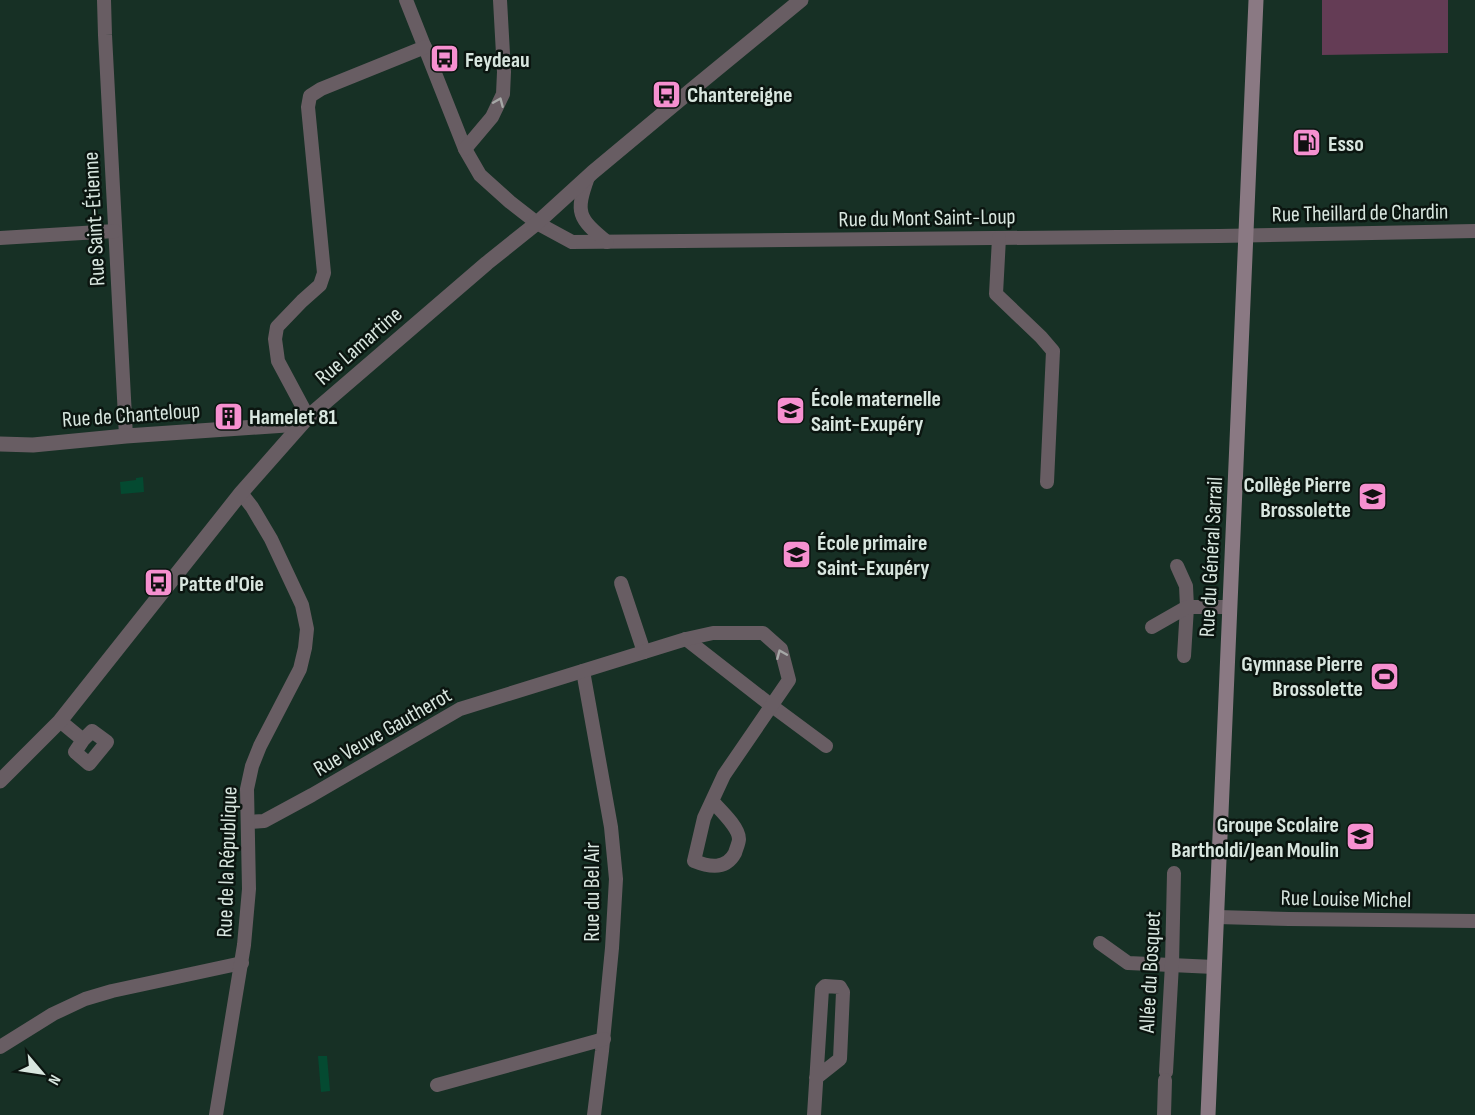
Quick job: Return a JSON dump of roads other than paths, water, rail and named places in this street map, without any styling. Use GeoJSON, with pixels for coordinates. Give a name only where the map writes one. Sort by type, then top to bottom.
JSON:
{"type":"FeatureCollection","features":[{"type":"Feature","properties":{"kind":"main road","name":"Rue du Général Sarrail"},"geometry":{"type":"LineString","coordinates":[[1208,1115],[1257,0]]}},
{"type":"Feature","properties":{"kind":"street","name":"Rue Saint-Étienne"},"geometry":{"type":"LineString","coordinates":[[104,0],[126,436]]}},
{"type":"Feature","properties":{"kind":"street","name":"Rue du Mont Saint-Loup"},"geometry":{"type":"LineString","coordinates":[[406,0],[465,150],[480,175],[537,223],[572,242],[1247,235]]}},
{"type":"Feature","properties":{"kind":"street"},"geometry":{"type":"LineString","coordinates":[[465,150],[492,117],[503,94],[500,0]]}},
{"type":"Feature","properties":{"kind":"street","name":"Rue Lamartine"},"geometry":{"type":"LineString","coordinates":[[0,781],[60,721],[241,493],[304,421],[588,177],[801,0]]}},
{"type":"Feature","properties":{"kind":"street"},"geometry":{"type":"LineString","coordinates":[[304,421],[278,361],[275,339],[277,327],[320,285],[324,273],[308,107],[310,96],[321,89],[424,47]]}},
{"type":"Feature","properties":{"kind":"street"},"geometry":{"type":"LineString","coordinates":[[588,177],[580,198],[580,212],[589,227],[607,242]]}},
{"type":"Feature","properties":{"kind":"street"},"geometry":{"type":"LineString","coordinates":[[0,238],[115,231]]}},
{"type":"Feature","properties":{"kind":"street","name":"Rue Theillard de Chardin"},"geometry":{"type":"LineString","coordinates":[[1247,235],[1475,231]]}},
{"type":"Feature","properties":{"kind":"street"},"geometry":{"type":"LineString","coordinates":[[999,238],[996,294],[1053,351],[1047,482]]}},
{"type":"Feature","properties":{"kind":"street","name":"Rue de Chanteloup"},"geometry":{"type":"LineString","coordinates":[[0,444],[33,445],[304,421]]}},
{"type":"Feature","properties":{"kind":"street","name":"Rue de la République"},"geometry":{"type":"LineString","coordinates":[[216,1115],[242,963],[249,889],[248,789],[252,766],[300,669],[307,629],[302,605],[271,539],[241,493]]}},
{"type":"Feature","properties":{"kind":"street"},"geometry":{"type":"LineString","coordinates":[[1177,566],[1186,586],[1184,656]]}},
{"type":"Feature","properties":{"kind":"street"},"geometry":{"type":"LineString","coordinates":[[621,583],[644,652]]}},
{"type":"Feature","properties":{"kind":"street"},"geometry":{"type":"LineString","coordinates":[[1152,627],[1187,608],[1230,608]]}},
{"type":"Feature","properties":{"kind":"street","name":"Rue Veuve Gautherot"},"geometry":{"type":"LineString","coordinates":[[248,822],[264,821],[460,709],[686,639],[713,633],[764,633],[781,649],[789,680],[724,775],[704,818],[694,861],[704,865],[719,866],[730,860],[739,838],[735,827],[712,801]]}},
{"type":"Feature","properties":{"kind":"street"},"geometry":{"type":"LineString","coordinates":[[686,639],[826,746]]}},
{"type":"Feature","properties":{"kind":"street","name":"Rue du Bel Air"},"geometry":{"type":"LineString","coordinates":[[583,671],[611,827],[616,879],[604,1039],[594,1115]]}},
{"type":"Feature","properties":{"kind":"street"},"geometry":{"type":"LineString","coordinates":[[60,721],[83,740]]}},
{"type":"Feature","properties":{"kind":"street","name":"Allée du Bosquet"},"geometry":{"type":"LineString","coordinates":[[1164,1115],[1174,873]]}},
{"type":"Feature","properties":{"kind":"street","name":"Rue Louise Michel"},"geometry":{"type":"LineString","coordinates":[[1217,917],[1475,921]]}},
{"type":"Feature","properties":{"kind":"street"},"geometry":{"type":"LineString","coordinates":[[1100,943],[1128,963],[1214,967]]}},
{"type":"Feature","properties":{"kind":"street"},"geometry":{"type":"LineString","coordinates":[[0,1047],[53,1014],[85,999],[242,963]]}},
{"type":"Feature","properties":{"kind":"street"},"geometry":{"type":"LineString","coordinates":[[814,1115],[816,1078],[822,989],[825,986],[840,987],[843,992],[840,1059],[816,1078]]}},
{"type":"Feature","properties":{"kind":"street"},"geometry":{"type":"LineString","coordinates":[[437,1085],[604,1039]]}},
{"type":"Feature","properties":{"kind":"place","name":"Feydeau"},"geometry":{"type":"Point","coordinates":[444,59]}},
{"type":"Feature","properties":{"kind":"place","name":"Chantereigne"},"geometry":{"type":"Point","coordinates":[666,94]}},
{"type":"Feature","properties":{"kind":"place","name":"Esso"},"geometry":{"type":"Point","coordinates":[1307,143]}},
{"type":"Feature","properties":{"kind":"place","name":"École maternelle Saint-Exupéry"},"geometry":{"type":"Point","coordinates":[790,411]}},
{"type":"Feature","properties":{"kind":"place","name":"Hamelet 81"},"geometry":{"type":"Point","coordinates":[228,416]}},
{"type":"Feature","properties":{"kind":"place","name":"Collège Pierre Brossolette"},"geometry":{"type":"Point","coordinates":[1372,497]}},
{"type":"Feature","properties":{"kind":"place","name":"École primaire Saint-Exupéry"},"geometry":{"type":"Point","coordinates":[796,555]}},
{"type":"Feature","properties":{"kind":"place","name":"Patte d'Oie"},"geometry":{"type":"Point","coordinates":[158,583]}},
{"type":"Feature","properties":{"kind":"place","name":"Gymnase Pierre Brossolette"},"geometry":{"type":"Point","coordinates":[1384,676]}},
{"type":"Feature","properties":{"kind":"place","name":"Groupe Scolaire Bartholdi/Jean Moulin"},"geometry":{"type":"Point","coordinates":[1360,837]}}]}
